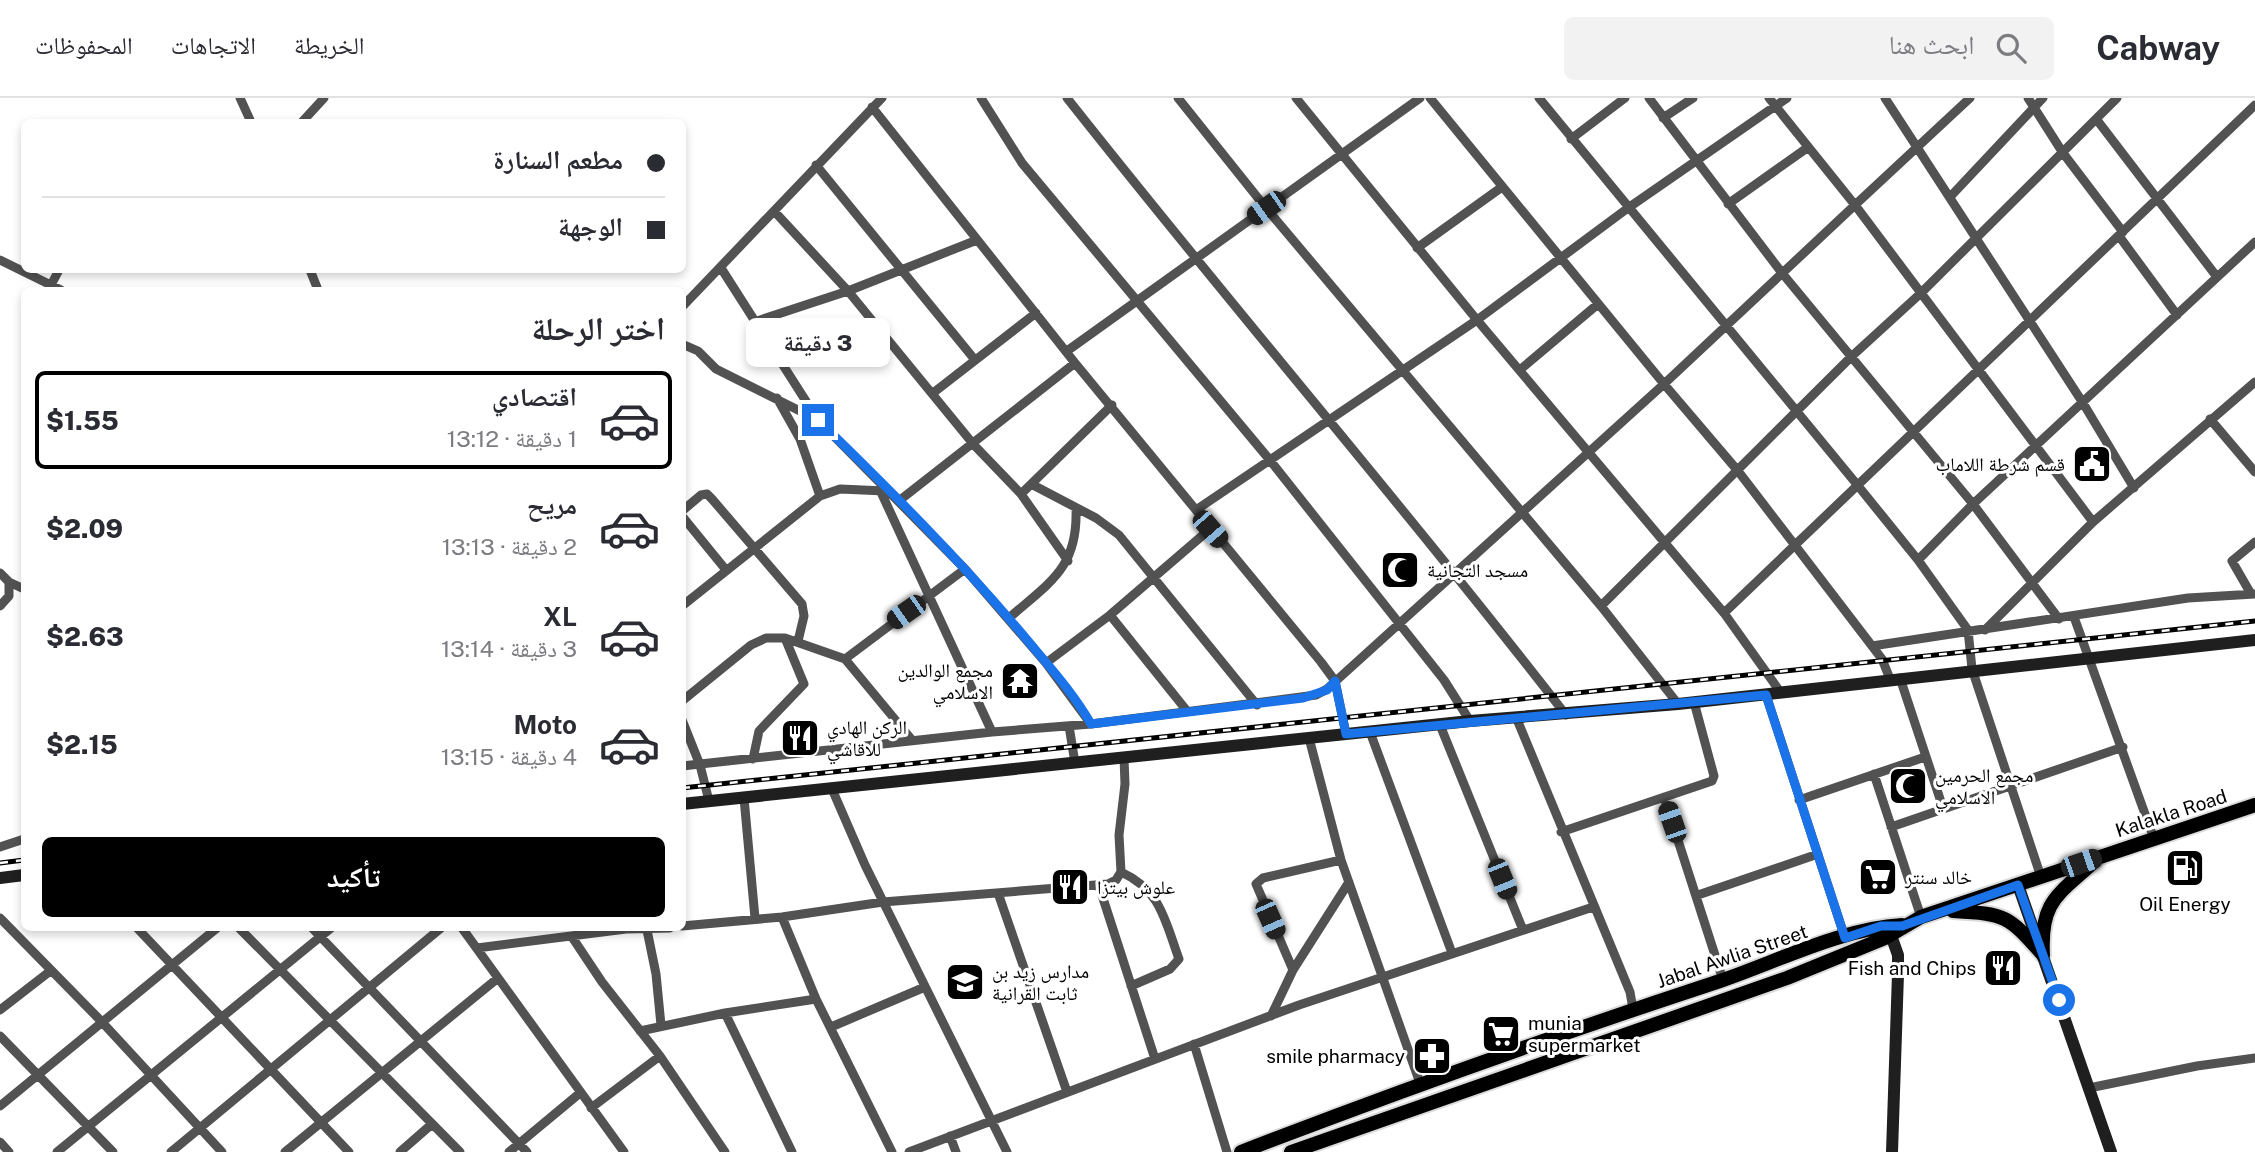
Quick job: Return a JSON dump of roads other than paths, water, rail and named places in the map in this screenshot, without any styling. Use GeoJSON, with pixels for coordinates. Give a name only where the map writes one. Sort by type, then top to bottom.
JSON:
{"type":"FeatureCollection","features":[{"type":"Feature","properties":{"kind":"main road","name":"Kalakla Road"},"geometry":{"type":"LineString","coordinates":[[1893,929],[1921,917],[2255,805]]}},
{"type":"Feature","properties":{"kind":"main road"},"geometry":{"type":"LineString","coordinates":[[2043,955],[2042,928],[2046,911],[2057,896],[2101,856]]}},
{"type":"Feature","properties":{"kind":"main road"},"geometry":{"type":"LineString","coordinates":[[1945,910],[2003,916],[2022,930],[2043,955]]}},
{"type":"Feature","properties":{"kind":"main road","name":"Jabal Awlia Street"},"geometry":{"type":"LineString","coordinates":[[1241,1152],[1633,1009],[1845,938],[1893,929]]}},
{"type":"Feature","properties":{"kind":"main road","name":"Jabal Awlia Street"},"geometry":{"type":"LineString","coordinates":[[1291,1152],[1787,978],[1893,929]]}},
{"type":"Feature","properties":{"kind":"street"},"geometry":{"type":"LineString","coordinates":[[240,98],[250,119]]}},
{"type":"Feature","properties":{"kind":"street"},"geometry":{"type":"LineString","coordinates":[[305,119],[324,98]]}},
{"type":"Feature","properties":{"kind":"street"},"geometry":{"type":"LineString","coordinates":[[686,303],[882,98]]}},
{"type":"Feature","properties":{"kind":"street"},"geometry":{"type":"LineString","coordinates":[[981,98],[1022,163],[1269,459],[1444,680],[1470,721]]}},
{"type":"Feature","properties":{"kind":"street"},"geometry":{"type":"LineString","coordinates":[[1067,98],[1194,259],[1457,573],[1566,715]]}},
{"type":"Feature","properties":{"kind":"street"},"geometry":{"type":"LineString","coordinates":[[1178,98],[1266,208],[1601,606],[1678,704]]}},
{"type":"Feature","properties":{"kind":"street"},"geometry":{"type":"LineString","coordinates":[[1296,98],[1476,320],[1521,369],[1724,613],[1781,693]]}},
{"type":"Feature","properties":{"kind":"street"},"geometry":{"type":"LineString","coordinates":[[1067,351],[1420,98]]}},
{"type":"Feature","properties":{"kind":"street"},"geometry":{"type":"LineString","coordinates":[[1430,98],[1738,471],[1882,659],[1895,678],[1943,808]]}},
{"type":"Feature","properties":{"kind":"street"},"geometry":{"type":"LineString","coordinates":[[1539,98],[1918,560],[1968,631],[1972,669],[2041,877]]}},
{"type":"Feature","properties":{"kind":"street"},"geometry":{"type":"LineString","coordinates":[[1571,139],[1625,98]]}},
{"type":"Feature","properties":{"kind":"street"},"geometry":{"type":"LineString","coordinates":[[1649,98],[1782,273],[1973,504],[2059,619]]}},
{"type":"Feature","properties":{"kind":"street"},"geometry":{"type":"LineString","coordinates":[[1663,118],[1693,98]]}},
{"type":"Feature","properties":{"kind":"street"},"geometry":{"type":"LineString","coordinates":[[1769,98],[1979,368],[2034,447],[2093,522]]}},
{"type":"Feature","properties":{"kind":"street"},"geometry":{"type":"LineString","coordinates":[[1196,510],[1476,320],[1628,208],[1787,98]]}},
{"type":"Feature","properties":{"kind":"street"},"geometry":{"type":"LineString","coordinates":[[1885,98],[2083,403],[2134,488]]}},
{"type":"Feature","properties":{"kind":"street"},"geometry":{"type":"LineString","coordinates":[[686,766],[912,740],[1091,724],[1257,705],[1315,695],[1335,681],[1457,573],[1521,511],[1590,452],[1970,98]]}},
{"type":"Feature","properties":{"kind":"street"},"geometry":{"type":"LineString","coordinates":[[2028,98],[2063,153],[2177,315]]}},
{"type":"Feature","properties":{"kind":"street"},"geometry":{"type":"LineString","coordinates":[[1950,197],[2043,98]]}},
{"type":"Feature","properties":{"kind":"street"},"geometry":{"type":"LineString","coordinates":[[1601,606],[1851,357],[1978,240],[2117,98]]}},
{"type":"Feature","properties":{"kind":"street"},"geometry":{"type":"LineString","coordinates":[[1724,613],[1859,487],[1979,368],[2160,199],[2255,105]]}},
{"type":"Feature","properties":{"kind":"street"},"geometry":{"type":"LineString","coordinates":[[872,107],[1075,363],[1335,681],[1346,734]]}},
{"type":"Feature","properties":{"kind":"street"},"geometry":{"type":"LineString","coordinates":[[2097,120],[2217,277]]}},
{"type":"Feature","properties":{"kind":"street"},"geometry":{"type":"LineString","coordinates":[[1728,204],[1807,148]]}},
{"type":"Feature","properties":{"kind":"street"},"geometry":{"type":"LineString","coordinates":[[816,165],[975,360]]}},
{"type":"Feature","properties":{"kind":"street"},"geometry":{"type":"LineString","coordinates":[[1417,248],[1502,187]]}},
{"type":"Feature","properties":{"kind":"street"},"geometry":{"type":"LineString","coordinates":[[774,211],[848,291],[974,445],[1021,494],[1068,561]]}},
{"type":"Feature","properties":{"kind":"street"},"geometry":{"type":"LineString","coordinates":[[757,321],[848,291],[977,240]]}},
{"type":"Feature","properties":{"kind":"street"},"geometry":{"type":"LineString","coordinates":[[1918,560],[1973,504],[2255,242]]}},
{"type":"Feature","properties":{"kind":"street"},"geometry":{"type":"LineString","coordinates":[[0,260],[21,270]]}},
{"type":"Feature","properties":{"kind":"street"},"geometry":{"type":"LineString","coordinates":[[721,268],[818,420],[885,491],[900,500],[965,569],[1046,663],[1091,724]]}},
{"type":"Feature","properties":{"kind":"street"},"geometry":{"type":"LineString","coordinates":[[27,273],[55,287]]}},
{"type":"Feature","properties":{"kind":"street"},"geometry":{"type":"LineString","coordinates":[[51,285],[57,273]]}},
{"type":"Feature","properties":{"kind":"street"},"geometry":{"type":"LineString","coordinates":[[1521,369],[1598,304]]}},
{"type":"Feature","properties":{"kind":"street"},"geometry":{"type":"LineString","coordinates":[[933,393],[1036,313]]}},
{"type":"Feature","properties":{"kind":"street"},"geometry":{"type":"LineString","coordinates":[[686,346],[698,351],[716,369],[818,420]]}},
{"type":"Feature","properties":{"kind":"street"},"geometry":{"type":"LineString","coordinates":[[900,500],[974,445],[1075,363]]}},
{"type":"Feature","properties":{"kind":"street"},"geometry":{"type":"LineString","coordinates":[[1985,630],[2030,582],[2093,522],[2255,382]]}},
{"type":"Feature","properties":{"kind":"street"},"geometry":{"type":"LineString","coordinates":[[777,398],[800,439],[820,496]]}},
{"type":"Feature","properties":{"kind":"street"},"geometry":{"type":"LineString","coordinates":[[1021,494],[1112,405]]}},
{"type":"Feature","properties":{"kind":"street"},"geometry":{"type":"LineString","coordinates":[[2210,419],[2255,472]]}},
{"type":"Feature","properties":{"kind":"street"},"geometry":{"type":"LineString","coordinates":[[1033,485],[1119,535],[1257,705]]}},
{"type":"Feature","properties":{"kind":"street"},"geometry":{"type":"LineString","coordinates":[[686,603],[820,496],[840,489],[885,491]]}},
{"type":"Feature","properties":{"kind":"street"},"geometry":{"type":"LineString","coordinates":[[885,491],[929,597],[992,732]]}},
{"type":"Feature","properties":{"kind":"street"},"geometry":{"type":"LineString","coordinates":[[686,507],[701,495],[707,494],[802,604],[804,616],[798,641]]}},
{"type":"Feature","properties":{"kind":"street"},"geometry":{"type":"LineString","coordinates":[[1009,618],[1068,561],[1076,539],[1076,509]]}},
{"type":"Feature","properties":{"kind":"street"},"geometry":{"type":"LineString","coordinates":[[686,521],[726,570]]}},
{"type":"Feature","properties":{"kind":"street"},"geometry":{"type":"LineString","coordinates":[[1046,663],[1110,615],[1210,529]]}},
{"type":"Feature","properties":{"kind":"street"},"geometry":{"type":"LineString","coordinates":[[1872,646],[2188,598],[2253,594],[2232,561],[2255,542]]}},
{"type":"Feature","properties":{"kind":"street"},"geometry":{"type":"LineString","coordinates":[[845,659],[965,569]]}},
{"type":"Feature","properties":{"kind":"street"},"geometry":{"type":"LineString","coordinates":[[0,573],[9,582],[21,588]]}},
{"type":"Feature","properties":{"kind":"street"},"geometry":{"type":"LineString","coordinates":[[0,606],[9,596],[9,582]]}},
{"type":"Feature","properties":{"kind":"street"},"geometry":{"type":"LineString","coordinates":[[1110,615],[1187,711]]}},
{"type":"Feature","properties":{"kind":"street"},"geometry":{"type":"LineString","coordinates":[[2074,617],[2091,657],[2154,839]]}},
{"type":"Feature","properties":{"kind":"street"},"geometry":{"type":"LineString","coordinates":[[686,698],[751,645],[766,638],[785,638],[845,659],[912,740]]}},
{"type":"Feature","properties":{"kind":"street"},"geometry":{"type":"LineString","coordinates":[[753,759],[762,726],[804,684],[785,638]]}},
{"type":"Feature","properties":{"kind":"street"},"geometry":{"type":"LineString","coordinates":[[686,804],[1470,721],[1566,715],[1766,695],[1972,669],[2255,640]]}},
{"type":"Feature","properties":{"kind":"street"},"geometry":{"type":"LineString","coordinates":[[1766,695],[1845,938]]}},
{"type":"Feature","properties":{"kind":"street"},"geometry":{"type":"LineString","coordinates":[[1561,832],[1713,779],[1694,702]]}},
{"type":"Feature","properties":{"kind":"street"},"geometry":{"type":"LineString","coordinates":[[1516,718],[1561,832],[1630,992],[1633,1009]]}},
{"type":"Feature","properties":{"kind":"street"},"geometry":{"type":"LineString","coordinates":[[1440,725],[1523,930]]}},
{"type":"Feature","properties":{"kind":"street"},"geometry":{"type":"LineString","coordinates":[[1069,726],[1075,763]]}},
{"type":"Feature","properties":{"kind":"street"},"geometry":{"type":"LineString","coordinates":[[686,730],[700,765],[709,801]]}},
{"type":"Feature","properties":{"kind":"street"},"geometry":{"type":"LineString","coordinates":[[1370,732],[1452,953]]}},
{"type":"Feature","properties":{"kind":"street"},"geometry":{"type":"LineString","coordinates":[[1310,738],[1341,860],[1421,1086]]}},
{"type":"Feature","properties":{"kind":"street"},"geometry":{"type":"LineString","coordinates":[[1891,827],[2123,747]]}},
{"type":"Feature","properties":{"kind":"street"},"geometry":{"type":"LineString","coordinates":[[1799,800],[1925,757]]}},
{"type":"Feature","properties":{"kind":"street"},"geometry":{"type":"LineString","coordinates":[[686,926],[782,917],[883,902],[1099,886],[1116,880],[1121,872],[1119,835],[1125,783],[1124,758]]}},
{"type":"Feature","properties":{"kind":"street"},"geometry":{"type":"LineString","coordinates":[[1874,774],[1921,917]]}},
{"type":"Feature","properties":{"kind":"street"},"geometry":{"type":"LineString","coordinates":[[832,789],[883,902],[1007,1152]]}},
{"type":"Feature","properties":{"kind":"street"},"geometry":{"type":"LineString","coordinates":[[1664,797],[1698,895],[1723,980]]}},
{"type":"Feature","properties":{"kind":"street"},"geometry":{"type":"LineString","coordinates":[[744,798],[755,918]]}},
{"type":"Feature","properties":{"kind":"street"},"geometry":{"type":"LineString","coordinates":[[0,847],[21,840]]}},
{"type":"Feature","properties":{"kind":"street"},"geometry":{"type":"LineString","coordinates":[[1698,895],[1818,854]]}},
{"type":"Feature","properties":{"kind":"street"},"geometry":{"type":"LineString","coordinates":[[1293,970],[1256,884],[1263,878],[1341,860]]}},
{"type":"Feature","properties":{"kind":"street"},"geometry":{"type":"LineString","coordinates":[[1121,872],[1140,882],[1155,898],[1179,959],[1170,969],[1132,986]]}},
{"type":"Feature","properties":{"kind":"street"},"geometry":{"type":"LineString","coordinates":[[0,878],[21,875]]}},
{"type":"Feature","properties":{"kind":"street"},"geometry":{"type":"LineString","coordinates":[[1271,1016],[1293,970],[1349,883]]}},
{"type":"Feature","properties":{"kind":"street"},"geometry":{"type":"LineString","coordinates":[[2018,885],[2111,1152]]}},
{"type":"Feature","properties":{"kind":"street"},"geometry":{"type":"LineString","coordinates":[[1099,886],[1155,1059]]}},
{"type":"Feature","properties":{"kind":"street"},"geometry":{"type":"LineString","coordinates":[[998,893],[1067,1092]]}},
{"type":"Feature","properties":{"kind":"street"},"geometry":{"type":"LineString","coordinates":[[909,1152],[1271,1016],[1593,907]]}},
{"type":"Feature","properties":{"kind":"street"},"geometry":{"type":"LineString","coordinates":[[782,917],[816,999],[892,1152]]}},
{"type":"Feature","properties":{"kind":"street"},"geometry":{"type":"LineString","coordinates":[[0,918],[49,972],[101,1021],[222,1152]]}},
{"type":"Feature","properties":{"kind":"street"},"geometry":{"type":"LineString","coordinates":[[1892,1152],[1898,974],[1893,929]]}},
{"type":"Feature","properties":{"kind":"street"},"geometry":{"type":"LineString","coordinates":[[139,931],[349,1152]]}},
{"type":"Feature","properties":{"kind":"street"},"geometry":{"type":"LineString","coordinates":[[0,1106],[212,931]]}},
{"type":"Feature","properties":{"kind":"street"},"geometry":{"type":"LineString","coordinates":[[242,931],[460,1152]]}},
{"type":"Feature","properties":{"kind":"street"},"geometry":{"type":"LineString","coordinates":[[315,931],[527,1152]]}},
{"type":"Feature","properties":{"kind":"street"},"geometry":{"type":"LineString","coordinates":[[57,1152],[327,931]]}},
{"type":"Feature","properties":{"kind":"street"},"geometry":{"type":"LineString","coordinates":[[171,1152],[437,931]]}},
{"type":"Feature","properties":{"kind":"street"},"geometry":{"type":"LineString","coordinates":[[464,931],[624,1152]]}},
{"type":"Feature","properties":{"kind":"street"},"geometry":{"type":"LineString","coordinates":[[477,948],[608,931]]}},
{"type":"Feature","properties":{"kind":"street"},"geometry":{"type":"LineString","coordinates":[[647,931],[656,974],[661,1025]]}},
{"type":"Feature","properties":{"kind":"street"},"geometry":{"type":"LineString","coordinates":[[572,937],[660,1056],[724,1152]]}},
{"type":"Feature","properties":{"kind":"street"},"geometry":{"type":"LineString","coordinates":[[0,1010],[49,972]]}},
{"type":"Feature","properties":{"kind":"street"},"geometry":{"type":"LineString","coordinates":[[285,1152],[498,978]]}},
{"type":"Feature","properties":{"kind":"street"},"geometry":{"type":"LineString","coordinates":[[831,1027],[925,987]]}},
{"type":"Feature","properties":{"kind":"street"},"geometry":{"type":"LineString","coordinates":[[640,1031],[725,1013],[816,999]]}},
{"type":"Feature","properties":{"kind":"street"},"geometry":{"type":"LineString","coordinates":[[725,1013],[792,1152]]}},
{"type":"Feature","properties":{"kind":"street"},"geometry":{"type":"LineString","coordinates":[[0,1036],[113,1152]]}},
{"type":"Feature","properties":{"kind":"street"},"geometry":{"type":"LineString","coordinates":[[1194,1044],[1227,1152]]}},
{"type":"Feature","properties":{"kind":"street"},"geometry":{"type":"LineString","coordinates":[[591,1108],[660,1056]]}},
{"type":"Feature","properties":{"kind":"street"},"geometry":{"type":"LineString","coordinates":[[2088,1088],[2197,1066],[2255,1058]]}},
{"type":"Feature","properties":{"kind":"street"},"geometry":{"type":"LineString","coordinates":[[509,1152],[580,1093]]}},
{"type":"Feature","properties":{"kind":"street"},"geometry":{"type":"LineString","coordinates":[[400,1152],[432,1124]]}},
{"type":"Feature","properties":{"kind":"street"},"geometry":{"type":"LineString","coordinates":[[950,1136],[956,1152]]}},
{"type":"Feature","properties":{"kind":"street"},"geometry":{"type":"LineString","coordinates":[[0,1142],[9,1152]]}},
{"type":"Feature","properties":{"kind":"railway"},"geometry":{"type":"LineString","coordinates":[[686,788],[2255,621]]}},
{"type":"Feature","properties":{"kind":"railway"},"geometry":{"type":"LineString","coordinates":[[0,863],[21,860]]}},
{"type":"Feature","properties":{"kind":"place","name":"قسم شرطة اللاماب"},"geometry":{"type":"Point","coordinates":[2092,464]}},
{"type":"Feature","properties":{"kind":"place","name":"مسجد التجانية"},"geometry":{"type":"Point","coordinates":[1400,570]}},
{"type":"Feature","properties":{"kind":"place","name":"مجمع الوالدين الاسلامي"},"geometry":{"type":"Point","coordinates":[1020,681]}},
{"type":"Feature","properties":{"kind":"place","name":"الركن الهادي للاقاشي"},"geometry":{"type":"Point","coordinates":[800,738]}},
{"type":"Feature","properties":{"kind":"place","name":"مجمع الحرمين الاسلامي"},"geometry":{"type":"Point","coordinates":[1908,786]}},
{"type":"Feature","properties":{"kind":"place","name":"Oil Energy"},"geometry":{"type":"Point","coordinates":[2185,868]}},
{"type":"Feature","properties":{"kind":"place","name":"خالد سنتر"},"geometry":{"type":"Point","coordinates":[1878,877]}},
{"type":"Feature","properties":{"kind":"place","name":"علوش بيتزا"},"geometry":{"type":"Point","coordinates":[1070,887]}},
{"type":"Feature","properties":{"kind":"place","name":"Fish and Chips"},"geometry":{"type":"Point","coordinates":[2003,968]}},
{"type":"Feature","properties":{"kind":"place","name":"مدارس زيد بن ثابت القرانية"},"geometry":{"type":"Point","coordinates":[965,982]}},
{"type":"Feature","properties":{"kind":"place","name":"munia supermarket"},"geometry":{"type":"Point","coordinates":[1501,1034]}},
{"type":"Feature","properties":{"kind":"place","name":"smile pharmacy"},"geometry":{"type":"Point","coordinates":[1432,1056]}}]}
